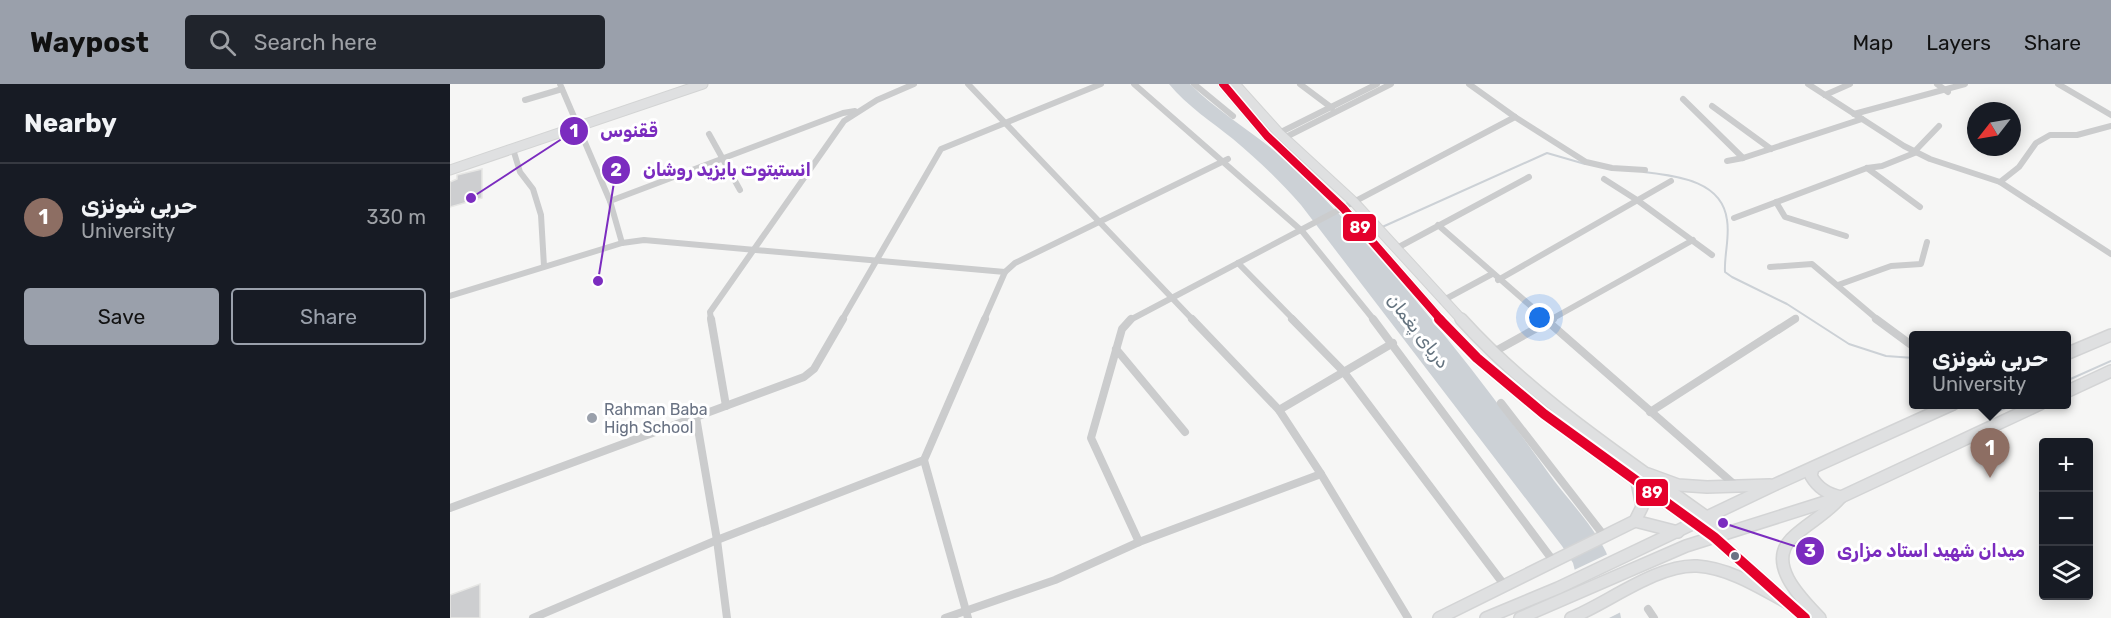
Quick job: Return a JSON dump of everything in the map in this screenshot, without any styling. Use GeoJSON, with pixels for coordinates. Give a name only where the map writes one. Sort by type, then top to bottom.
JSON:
{"type":"FeatureCollection","features":[{"type":"Feature","properties":{"kind":"main road"},"geometry":{"type":"LineString","coordinates":[[450,170],[703,84]]}},
{"type":"Feature","properties":{"kind":"main road"},"geometry":{"type":"LineString","coordinates":[[1223,84],[1267,136],[1343,208],[1477,358],[1544,414],[1637,482],[1727,532]]}},
{"type":"Feature","properties":{"kind":"main road"},"geometry":{"type":"LineString","coordinates":[[1235,84],[1282,135],[1354,202],[1442,301],[1492,353],[1559,409],[1648,474],[1702,520],[1714,537],[1805,618]]}},
{"type":"Feature","properties":{"kind":"main road"},"geometry":{"type":"LineString","coordinates":[[2071,352],[2111,334]]}},
{"type":"Feature","properties":{"kind":"main road"},"geometry":{"type":"LineString","coordinates":[[2071,390],[2111,371]]}},
{"type":"Feature","properties":{"kind":"main road"},"geometry":{"type":"LineString","coordinates":[[1486,618],[1558,588],[1774,485],[1944,409]]}},
{"type":"Feature","properties":{"kind":"main road"},"geometry":{"type":"LineString","coordinates":[[1520,618],[1686,546],[1841,497],[2031,409]]}},
{"type":"Feature","properties":{"kind":"main road"},"geometry":{"type":"LineString","coordinates":[[1813,468],[1812,476],[1818,486],[1828,494],[1841,497]]}},
{"type":"Feature","properties":{"kind":"main road"},"geometry":{"type":"LineString","coordinates":[[1648,474],[1678,485],[1774,485]]}},
{"type":"Feature","properties":{"kind":"main road"},"geometry":{"type":"LineString","coordinates":[[1439,618],[1635,521],[1641,514],[1643,504],[1637,482]]}},
{"type":"Feature","properties":{"kind":"main road"},"geometry":{"type":"LineString","coordinates":[[1820,618],[1799,595],[1786,576],[1783,553],[1789,541],[1828,514],[1841,497]]}},
{"type":"Feature","properties":{"kind":"main road"},"geometry":{"type":"LineString","coordinates":[[1635,521],[1678,532]]}},
{"type":"Feature","properties":{"kind":"main road"},"geometry":{"type":"LineString","coordinates":[[1574,617],[1664,573],[1695,566],[1713,569],[1747,581],[1790,604]]}},
{"type":"Feature","properties":{"kind":"street"},"geometry":{"type":"LineString","coordinates":[[610,201],[843,113],[857,110],[914,84]]}},
{"type":"Feature","properties":{"kind":"street"},"geometry":{"type":"LineString","coordinates":[[968,84],[1097,222],[1279,410],[1321,474],[1408,618]]}},
{"type":"Feature","properties":{"kind":"street"},"geometry":{"type":"LineString","coordinates":[[450,508],[789,384],[814,369],[941,149],[1101,84]]}},
{"type":"Feature","properties":{"kind":"street"},"geometry":{"type":"LineString","coordinates":[[1134,84],[1225,160],[1302,231],[1393,343],[1559,559]]}},
{"type":"Feature","properties":{"kind":"street"},"geometry":{"type":"LineString","coordinates":[[1194,84],[1233,116]]}},
{"type":"Feature","properties":{"kind":"street"},"geometry":{"type":"LineString","coordinates":[[1300,84],[1336,111]]}},
{"type":"Feature","properties":{"kind":"street"},"geometry":{"type":"LineString","coordinates":[[1282,135],[1330,107],[1377,84]]}},
{"type":"Feature","properties":{"kind":"street"},"geometry":{"type":"LineString","coordinates":[[1282,135],[1391,84]]}},
{"type":"Feature","properties":{"kind":"street"},"geometry":{"type":"LineString","coordinates":[[1469,84],[1515,117],[1586,162],[1612,168],[1645,170]]}},
{"type":"Feature","properties":{"kind":"street"},"geometry":{"type":"LineString","coordinates":[[1810,86],[1820,84]]}},
{"type":"Feature","properties":{"kind":"street"},"geometry":{"type":"LineString","coordinates":[[1825,95],[1850,84]]}},
{"type":"Feature","properties":{"kind":"street"},"geometry":{"type":"LineString","coordinates":[[1937,84],[1948,92]]}},
{"type":"Feature","properties":{"kind":"street"},"geometry":{"type":"LineString","coordinates":[[1854,114],[1875,107],[1948,92],[1965,84]]}},
{"type":"Feature","properties":{"kind":"street"},"geometry":{"type":"LineString","coordinates":[[2058,84],[2111,115]]}},
{"type":"Feature","properties":{"kind":"street"},"geometry":{"type":"LineString","coordinates":[[525,100],[561,86],[610,201],[622,243]]}},
{"type":"Feature","properties":{"kind":"street"},"geometry":{"type":"LineString","coordinates":[[1810,86],[1916,152],[1930,159],[2000,182],[2111,254]]}},
{"type":"Feature","properties":{"kind":"street"},"geometry":{"type":"LineString","coordinates":[[1683,99],[1743,158]]}},
{"type":"Feature","properties":{"kind":"street"},"geometry":{"type":"LineString","coordinates":[[1712,106],[1771,149]]}},
{"type":"Feature","properties":{"kind":"street"},"geometry":{"type":"LineString","coordinates":[[726,406],[711,312],[844,121],[857,110]]}},
{"type":"Feature","properties":{"kind":"street"},"geometry":{"type":"LineString","coordinates":[[1139,542],[1091,438],[1122,329],[1132,318],[1170,297],[1302,231],[1515,117]]}},
{"type":"Feature","properties":{"kind":"street"},"geometry":{"type":"LineString","coordinates":[[1727,161],[1743,158],[1862,119]]}},
{"type":"Feature","properties":{"kind":"street"},"geometry":{"type":"LineString","coordinates":[[1734,218],[1916,152],[1939,126]]}},
{"type":"Feature","properties":{"kind":"street"},"geometry":{"type":"LineString","coordinates":[[2000,182],[2019,167],[2036,143],[2050,135],[2077,135],[2111,126]]}},
{"type":"Feature","properties":{"kind":"street"},"geometry":{"type":"LineString","coordinates":[[708,134],[740,190]]}},
{"type":"Feature","properties":{"kind":"street"},"geometry":{"type":"LineString","coordinates":[[513,149],[520,172],[533,189],[541,215],[544,266]]}},
{"type":"Feature","properties":{"kind":"street"},"geometry":{"type":"LineString","coordinates":[[967,614],[924,460],[1005,272],[1015,263],[1225,160]]}},
{"type":"Feature","properties":{"kind":"street"},"geometry":{"type":"LineString","coordinates":[[1867,168],[1920,207]]}},
{"type":"Feature","properties":{"kind":"street"},"geometry":{"type":"LineString","coordinates":[[1397,248],[1529,177]]}},
{"type":"Feature","properties":{"kind":"street"},"geometry":{"type":"LineString","coordinates":[[1604,179],[1637,200],[1712,255]]}},
{"type":"Feature","properties":{"kind":"street"},"geometry":{"type":"LineString","coordinates":[[1442,301],[1495,277],[1671,181]]}},
{"type":"Feature","properties":{"kind":"street"},"geometry":{"type":"LineString","coordinates":[[1776,202],[1785,217],[1846,236]]}},
{"type":"Feature","properties":{"kind":"street"},"geometry":{"type":"LineString","coordinates":[[1438,225],[1736,486]]}},
{"type":"Feature","properties":{"kind":"street"},"geometry":{"type":"LineString","coordinates":[[450,296],[622,243],[644,240],[1005,272]]}},
{"type":"Feature","properties":{"kind":"street"},"geometry":{"type":"LineString","coordinates":[[1492,353],[1693,240]]}},
{"type":"Feature","properties":{"kind":"street"},"geometry":{"type":"LineString","coordinates":[[1838,285],[1891,266],[1921,264],[1927,242]]}},
{"type":"Feature","properties":{"kind":"street"},"geometry":{"type":"LineString","coordinates":[[1238,263],[1343,371],[1505,586]]}},
{"type":"Feature","properties":{"kind":"street"},"geometry":{"type":"LineString","coordinates":[[1770,267],[1812,264],[1909,344]]}},
{"type":"Feature","properties":{"kind":"street"},"geometry":{"type":"LineString","coordinates":[[1650,412],[1796,318]]}},
{"type":"Feature","properties":{"kind":"street"},"geometry":{"type":"LineString","coordinates":[[1279,410],[1393,343]]}},
{"type":"Feature","properties":{"kind":"street"},"geometry":{"type":"LineString","coordinates":[[1116,349],[1185,432]]}},
{"type":"Feature","properties":{"kind":"street"},"geometry":{"type":"LineString","coordinates":[[1501,403],[1603,538]]}},
{"type":"Feature","properties":{"kind":"street"},"geometry":{"type":"LineString","coordinates":[[696,417],[728,618]]}},
{"type":"Feature","properties":{"kind":"street"},"geometry":{"type":"LineString","coordinates":[[532,618],[717,540],[924,460]]}},
{"type":"Feature","properties":{"kind":"street"},"geometry":{"type":"LineString","coordinates":[[945,618],[967,614],[1055,580],[1139,542],[1321,474]]}},
{"type":"Feature","properties":{"kind":"street"},"geometry":{"type":"LineString","coordinates":[[1648,609],[1654,618]]}},
{"type":"Feature","properties":{"kind":"water","name":"دریای پغمان"},"geometry":{"type":"Polygon","coordinates":[[[1169,84],[1190,84],[1202,96],[1284,158],[1396,277],[1459,353],[1593,530],[1609,559],[1621,618],[1587,618],[1573,563],[1562,546],[1301,205],[1260,163],[1192,107],[1169,84]]]}},
{"type":"Feature","properties":{"kind":"pier"},"geometry":{"type":"Polygon","coordinates":[[[1610,553],[1623,611],[1609,618],[1584,618],[1572,571],[1610,553]]]}},
{"type":"Feature","properties":{"kind":"building"},"geometry":{"type":"Polygon","coordinates":[[[482,169],[482,198],[450,207],[450,182],[457,179],[457,175],[482,169]]]}},
{"type":"Feature","properties":{"kind":"building"},"geometry":{"type":"Polygon","coordinates":[[[480,584],[480,618],[450,618],[450,595],[480,584]]]}},
{"type":"Feature","properties":{"kind":"waterway"},"geometry":{"type":"LineString","coordinates":[[1380,228],[1547,153],[1585,164]]}},
{"type":"Feature","properties":{"kind":"waterway"},"geometry":{"type":"LineString","coordinates":[[1644,172],[1696,182],[1716,196],[1727,220],[1725,272],[1732,277],[1787,304],[1849,344],[1886,356],[1909,358]]}},
{"type":"Feature","properties":{"kind":"waterway"},"geometry":{"type":"LineString","coordinates":[[2071,379],[2111,361]]}},
{"type":"Feature","properties":{"kind":"waterway"},"geometry":{"type":"LineString","coordinates":[[1996,409],[1999,411],[2003,409]]}},
{"type":"Feature","properties":{"kind":"transit line","name":"89"},"geometry":{"type":"LineString","coordinates":[[1223,84],[1267,136],[1343,208],[1430,309],[1477,358],[1544,414],[1714,537],[1805,618]]}},
{"type":"Feature","properties":{"kind":"place","name":"ققنوس"},"geometry":{"type":"Point","coordinates":[471,198]}},
{"type":"Feature","properties":{"kind":"place","name":"انستیتوت بایزید روشان"},"geometry":{"type":"Point","coordinates":[598,281]}},
{"type":"Feature","properties":{"kind":"place","name":"Rahman Baba High School"},"geometry":{"type":"Point","coordinates":[592,418]}},
{"type":"Feature","properties":{"kind":"place","name":"حربی شونزی"},"geometry":{"type":"Point","coordinates":[1990,478]}},
{"type":"Feature","properties":{"kind":"place","name":"میدان شهید استاد مزاری"},"geometry":{"type":"Point","coordinates":[1723,523]}}]}
